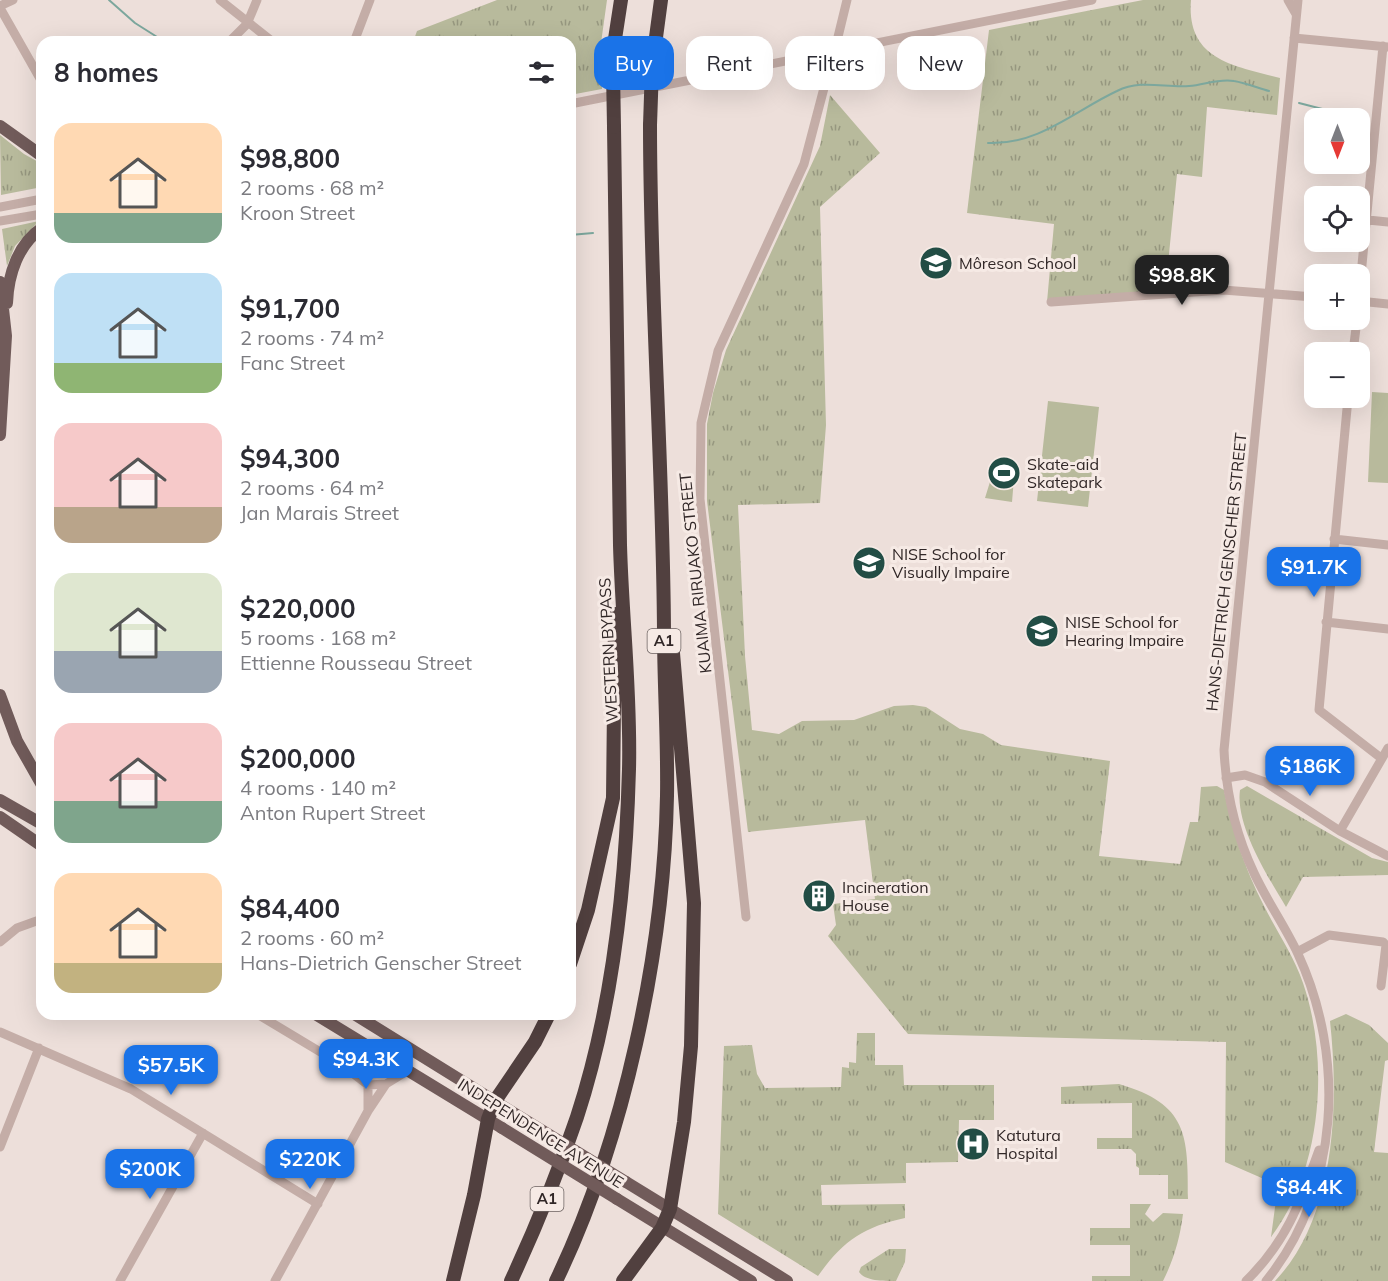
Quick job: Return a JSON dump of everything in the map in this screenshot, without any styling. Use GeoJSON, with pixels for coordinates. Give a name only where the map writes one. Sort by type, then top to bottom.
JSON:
{"type":"FeatureCollection","features":[{"type":"Feature","properties":{"kind":"highway","name":"WESTERN BYPASS"},"geometry":{"type":"LineString","coordinates":[[511,1281],[549,1194],[578,1114],[604,1009],[622,894],[629,768],[620,552],[613,71],[613,52],[621,0]]}},
{"type":"Feature","properties":{"kind":"highway","name":"A1"},"geometry":{"type":"LineString","coordinates":[[556,1281],[606,1151],[638,1034],[651,967],[665,850],[667,795],[664,558],[652,290],[650,125],[652,67],[661,0]]}},
{"type":"Feature","properties":{"kind":"highway"},"geometry":{"type":"LineString","coordinates":[[576,945],[588,910],[613,798],[615,576],[620,552]]}},
{"type":"Feature","properties":{"kind":"highway"},"geometry":{"type":"LineString","coordinates":[[623,1281],[662,1228],[670,1209],[685,1111],[691,1046],[694,959],[690,858],[664,558]]}},
{"type":"Feature","properties":{"kind":"highway"},"geometry":{"type":"LineString","coordinates":[[453,1281],[474,1195],[488,1119],[495,1101],[535,1042],[546,1020]]}},
{"type":"Feature","properties":{"kind":"main road"},"geometry":{"type":"LineString","coordinates":[[0,126],[36,152]]}},
{"type":"Feature","properties":{"kind":"main road"},"geometry":{"type":"LineString","coordinates":[[0,435],[7,294],[12,269],[28,240],[36,233]]}},
{"type":"Feature","properties":{"kind":"main road"},"geometry":{"type":"LineString","coordinates":[[0,282],[6,336]]}},
{"type":"Feature","properties":{"kind":"main road"},"geometry":{"type":"LineString","coordinates":[[0,695],[17,741],[36,774]]}},
{"type":"Feature","properties":{"kind":"main road"},"geometry":{"type":"LineString","coordinates":[[0,800],[36,821]]}},
{"type":"Feature","properties":{"kind":"main road"},"geometry":{"type":"LineString","coordinates":[[0,817],[36,842]]}},
{"type":"Feature","properties":{"kind":"main road"},"geometry":{"type":"LineString","coordinates":[[0,827],[36,843]]}},
{"type":"Feature","properties":{"kind":"main road","name":"INDEPENDENCE AVENUE"},"geometry":{"type":"LineString","coordinates":[[325,1020],[751,1281]]}},
{"type":"Feature","properties":{"kind":"main road","name":"INDEPENDENCE AVENUE"},"geometry":{"type":"LineString","coordinates":[[364,1020],[787,1281]]}},
{"type":"Feature","properties":{"kind":"street"},"geometry":{"type":"LineString","coordinates":[[13,0],[0,7],[36,71]]}},
{"type":"Feature","properties":{"kind":"street"},"geometry":{"type":"LineString","coordinates":[[220,0],[264,36]]}},
{"type":"Feature","properties":{"kind":"street"},"geometry":{"type":"LineString","coordinates":[[235,36],[247,24],[257,0]]}},
{"type":"Feature","properties":{"kind":"street"},"geometry":{"type":"LineString","coordinates":[[356,36],[370,0]]}},
{"type":"Feature","properties":{"kind":"street","name":"KUAIMA RIRUAKO STREET"},"geometry":{"type":"LineString","coordinates":[[746,917],[700,499],[701,423],[718,351],[804,164],[847,0]]}},
{"type":"Feature","properties":{"kind":"street"},"geometry":{"type":"LineString","coordinates":[[576,103],[1092,0]]}},
{"type":"Feature","properties":{"kind":"street"},"geometry":{"type":"LineString","coordinates":[[1288,0],[1296,14]]}},
{"type":"Feature","properties":{"kind":"street","name":"HANS-DIETRICH GENSCHER STREET"},"geometry":{"type":"LineString","coordinates":[[1266,1281],[1301,1226],[1322,1160],[1330,1084],[1324,1034],[1316,1001],[1297,952],[1252,867],[1235,821],[1226,778],[1224,737],[1298,0]]}},
{"type":"Feature","properties":{"kind":"street"},"geometry":{"type":"LineString","coordinates":[[1294,38],[1386,47],[1370,201]]}},
{"type":"Feature","properties":{"kind":"street"},"geometry":{"type":"LineString","coordinates":[[0,207],[36,200]]}},
{"type":"Feature","properties":{"kind":"street"},"geometry":{"type":"LineString","coordinates":[[0,222],[36,215]]}},
{"type":"Feature","properties":{"kind":"street"},"geometry":{"type":"LineString","coordinates":[[1370,220],[1388,222]]}},
{"type":"Feature","properties":{"kind":"street"},"geometry":{"type":"LineString","coordinates":[[1051,302],[1223,290],[1304,296]]}},
{"type":"Feature","properties":{"kind":"street"},"geometry":{"type":"LineString","coordinates":[[1370,302],[1388,304]]}},
{"type":"Feature","properties":{"kind":"street"},"geometry":{"type":"LineString","coordinates":[[1347,408],[1319,710],[1381,758]]}},
{"type":"Feature","properties":{"kind":"street"},"geometry":{"type":"LineString","coordinates":[[1334,539],[1388,545]]}},
{"type":"Feature","properties":{"kind":"street"},"geometry":{"type":"LineString","coordinates":[[1326,622],[1388,629]]}},
{"type":"Feature","properties":{"kind":"street"},"geometry":{"type":"LineString","coordinates":[[1340,831],[1388,748]]}},
{"type":"Feature","properties":{"kind":"street"},"geometry":{"type":"LineString","coordinates":[[1226,778],[1245,776],[1265,782],[1340,831],[1388,856]]}},
{"type":"Feature","properties":{"kind":"street"},"geometry":{"type":"LineString","coordinates":[[0,942],[17,928],[36,921]]}},
{"type":"Feature","properties":{"kind":"street"},"geometry":{"type":"LineString","coordinates":[[1297,952],[1329,935],[1383,942],[1386,945],[1381,986]]}},
{"type":"Feature","properties":{"kind":"street"},"geometry":{"type":"LineString","coordinates":[[267,1020],[342,1065],[368,1085],[386,1084]]}},
{"type":"Feature","properties":{"kind":"street"},"geometry":{"type":"LineString","coordinates":[[0,1032],[131,1089],[318,1204]]}},
{"type":"Feature","properties":{"kind":"street"},"geometry":{"type":"LineString","coordinates":[[0,1147],[39,1048]]}},
{"type":"Feature","properties":{"kind":"street"},"geometry":{"type":"LineString","coordinates":[[275,1281],[368,1111],[386,1084],[407,1071]]}},
{"type":"Feature","properties":{"kind":"street"},"geometry":{"type":"LineString","coordinates":[[368,1085],[368,1111]]}},
{"type":"Feature","properties":{"kind":"street","name":"HANS-DIETRICH GENSCHER STREET"},"geometry":{"type":"LineString","coordinates":[[1246,1281],[1276,1248],[1298,1210],[1327,1128]]}},
{"type":"Feature","properties":{"kind":"street"},"geometry":{"type":"LineString","coordinates":[[120,1281],[203,1133]]}},
{"type":"Feature","properties":{"kind":"green space"},"geometry":{"type":"Polygon","coordinates":[[[497,0],[607,0],[602,36],[594,36],[594,90],[597,90],[576,94],[576,36],[415,36],[417,31],[497,0]]]}},
{"type":"Feature","properties":{"kind":"green space"},"geometry":{"type":"Polygon","coordinates":[[[1143,0],[1191,0],[1196,36],[1205,48],[1230,64],[1280,78],[1277,115],[1207,107],[1202,177],[1177,174],[1165,294],[1047,302],[1054,224],[967,213],[982,90],[985,90],[989,30],[1143,0]]]}},
{"type":"Feature","properties":{"kind":"green space"},"geometry":{"type":"Polygon","coordinates":[[[830,95],[880,153],[820,207],[826,425],[820,503],[738,505],[745,656],[752,730],[779,734],[802,721],[854,720],[894,706],[913,705],[926,707],[960,729],[983,734],[1001,745],[1110,761],[1099,856],[1180,864],[1190,822],[1198,822],[1201,787],[1217,786],[1224,790],[1245,864],[1303,983],[1317,1046],[1316,1114],[1311,1148],[1288,1210],[1271,1237],[1278,1185],[1225,1162],[1226,1042],[908,1034],[828,936],[836,925],[833,904],[875,899],[865,820],[748,832],[707,501],[707,424],[713,393],[726,350],[820,146],[830,95]]]}},
{"type":"Feature","properties":{"kind":"green space"},"geometry":{"type":"Polygon","coordinates":[[[0,135],[36,161],[36,188],[1,195],[0,135]]]}},
{"type":"Feature","properties":{"kind":"green space"},"geometry":{"type":"Polygon","coordinates":[[[36,222],[15,246],[7,266],[2,229],[36,222]]]}},
{"type":"Feature","properties":{"kind":"green space"},"geometry":{"type":"Polygon","coordinates":[[[1372,392],[1388,393],[1388,483],[1368,482],[1372,392]]]}},
{"type":"Feature","properties":{"kind":"green space"},"geometry":{"type":"Polygon","coordinates":[[[1048,401],[1099,407],[1088,507],[1037,501],[1048,401]]]}},
{"type":"Feature","properties":{"kind":"green space","name":"Skate-aid Skatepark"},"geometry":{"type":"Polygon","coordinates":[[[997,459],[1015,466],[1012,502],[985,498],[997,459]]]}},
{"type":"Feature","properties":{"kind":"green space"},"geometry":{"type":"Polygon","coordinates":[[[1247,786],[1372,858],[1388,862],[1388,875],[1303,877],[1286,907],[1254,850],[1243,819],[1240,790],[1247,786]]]}},
{"type":"Feature","properties":{"kind":"green space"},"geometry":{"type":"Polygon","coordinates":[[[1346,1014],[1369,1025],[1388,1043],[1388,1060],[1385,1061],[1374,1152],[1388,1153],[1388,1281],[1275,1281],[1295,1255],[1311,1225],[1322,1192],[1333,1123],[1333,1053],[1330,1021],[1346,1014]]]}},
{"type":"Feature","properties":{"kind":"green space"},"geometry":{"type":"Polygon","coordinates":[[[857,1033],[875,1033],[875,1065],[903,1065],[904,1085],[994,1085],[994,1120],[959,1120],[958,1162],[906,1163],[906,1183],[821,1185],[822,1205],[905,1204],[905,1218],[877,1226],[855,1237],[836,1253],[818,1276],[718,1214],[724,1046],[752,1045],[757,1074],[765,1088],[841,1087],[842,1067],[849,1068],[849,1062],[856,1063],[857,1033]]]}},
{"type":"Feature","properties":{"kind":"green space"},"geometry":{"type":"Polygon","coordinates":[[[1119,1084],[1159,1101],[1171,1112],[1179,1125],[1187,1157],[1188,1199],[1168,1199],[1168,1175],[1139,1175],[1136,1154],[1131,1149],[1097,1149],[1097,1138],[1132,1138],[1132,1103],[1061,1104],[1061,1087],[1119,1084]]]}},
{"type":"Feature","properties":{"kind":"green space"},"geometry":{"type":"Polygon","coordinates":[[[1130,1204],[1151,1204],[1145,1214],[1153,1222],[1163,1213],[1183,1214],[1176,1248],[1163,1281],[1092,1281],[1092,1276],[1130,1276],[1130,1245],[1090,1245],[1090,1228],[1130,1228],[1130,1204]]]}},
{"type":"Feature","properties":{"kind":"green space"},"geometry":{"type":"Polygon","coordinates":[[[889,1249],[906,1249],[905,1262],[896,1281],[870,1279],[859,1272],[861,1267],[889,1249]]]}},
{"type":"Feature","properties":{"kind":"waterway"},"geometry":{"type":"LineString","coordinates":[[109,0],[135,23],[156,36]]}},
{"type":"Feature","properties":{"kind":"waterway"},"geometry":{"type":"LineString","coordinates":[[988,143],[1024,139],[1040,133],[1101,99],[1135,85],[1189,86],[1228,80],[1269,91]]}},
{"type":"Feature","properties":{"kind":"waterway"},"geometry":{"type":"LineString","coordinates":[[1299,103],[1318,108]]}},
{"type":"Feature","properties":{"kind":"waterway"},"geometry":{"type":"LineString","coordinates":[[576,234],[593,233]]}},
{"type":"Feature","properties":{"kind":"place","name":"Môreson School"},"geometry":{"type":"Point","coordinates":[936,263]}},
{"type":"Feature","properties":{"kind":"place","name":"Skate-aid Skatepark"},"geometry":{"type":"Point","coordinates":[1004,473]}},
{"type":"Feature","properties":{"kind":"place","name":"NISE School for Visually Impaire"},"geometry":{"type":"Point","coordinates":[869,563]}},
{"type":"Feature","properties":{"kind":"place","name":"NISE School for Hearing Impaire"},"geometry":{"type":"Point","coordinates":[1042,631]}},
{"type":"Feature","properties":{"kind":"place","name":"Incineration House"},"geometry":{"type":"Point","coordinates":[819,896]}},
{"type":"Feature","properties":{"kind":"place","name":"Katutura Hospital"},"geometry":{"type":"Point","coordinates":[973,1144]}}]}
